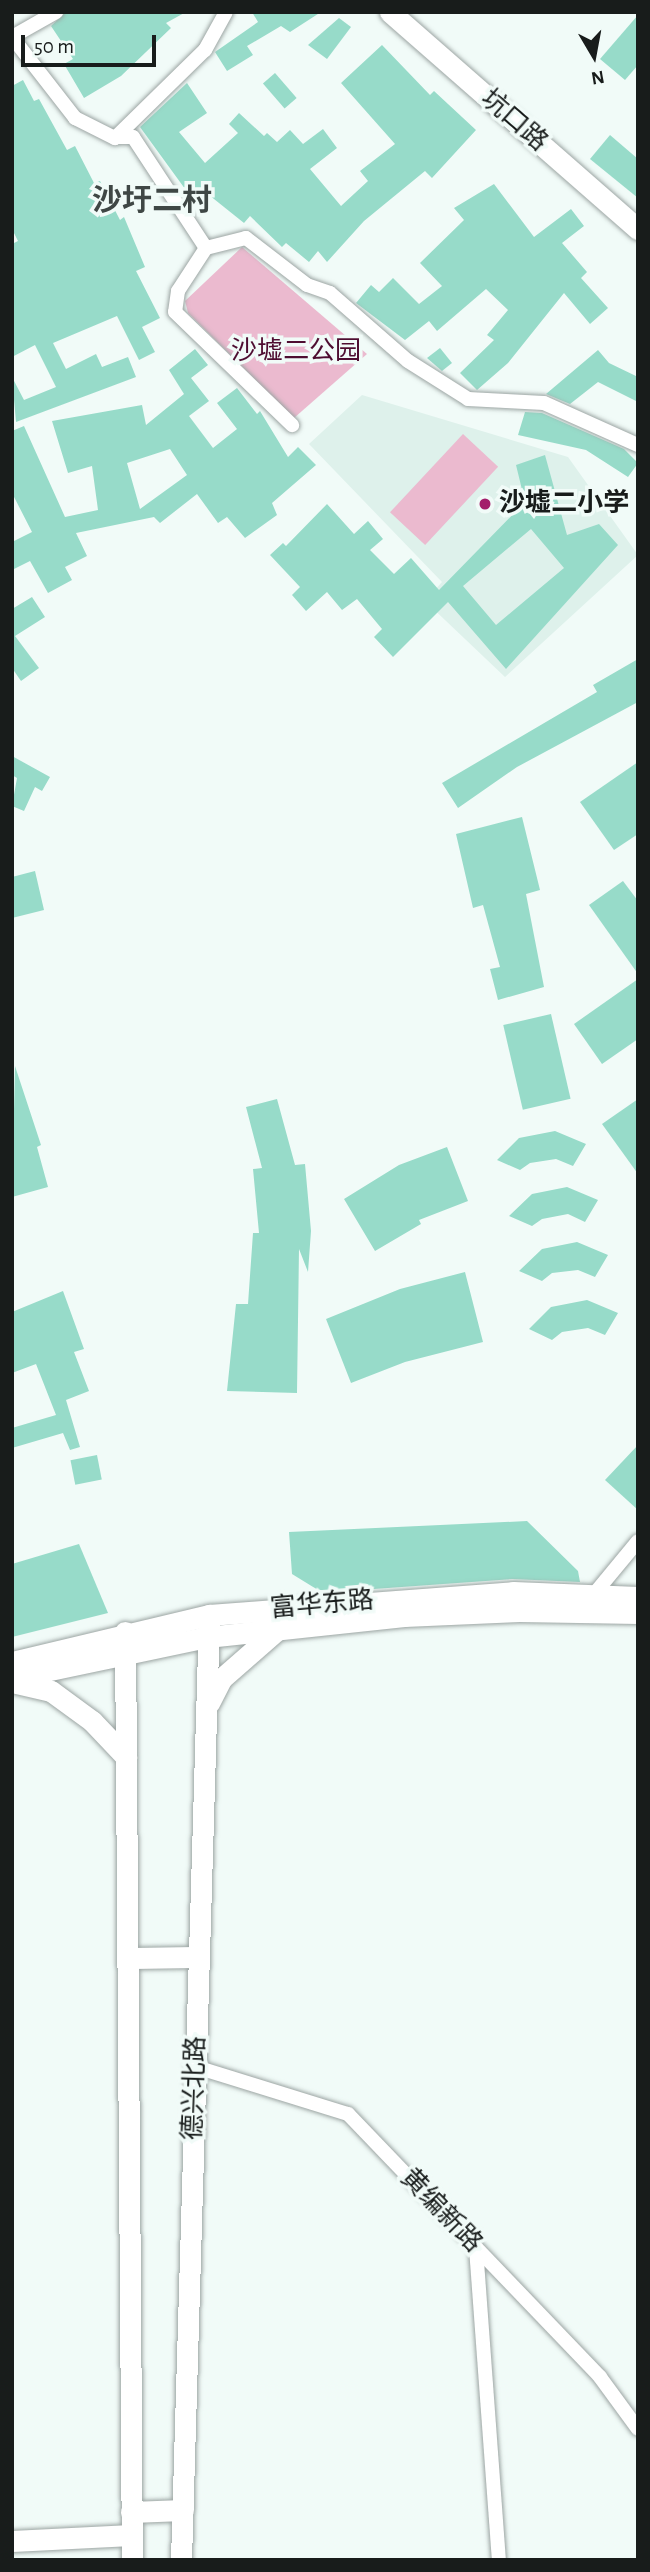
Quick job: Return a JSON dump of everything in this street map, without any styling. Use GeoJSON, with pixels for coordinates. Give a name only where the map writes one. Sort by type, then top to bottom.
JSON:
{"type":"FeatureCollection","features":[{"type":"Feature","properties":{"kind":"street"},"geometry":{"type":"LineString","coordinates":[[56,12],[12,37],[75,118],[116,137],[133,137],[206,248]]}},
{"type":"Feature","properties":{"kind":"street"},"geometry":{"type":"LineString","coordinates":[[116,137],[205,50],[226,12]]}},
{"type":"Feature","properties":{"kind":"street","name":"坑口路"},"geometry":{"type":"LineString","coordinates":[[390,12],[638,229]]}},
{"type":"Feature","properties":{"kind":"street"},"geometry":{"type":"LineString","coordinates":[[292,425],[175,312],[178,291],[206,248],[246,238],[307,285],[330,293],[408,360],[468,399],[544,403],[638,445]]}},
{"type":"Feature","properties":{"kind":"street"},"geometry":{"type":"LineString","coordinates":[[595,1593],[638,1541]]}},
{"type":"Feature","properties":{"kind":"street","name":"富华东路"},"geometry":{"type":"LineString","coordinates":[[12,1662],[125,1632],[209,1615],[476,1594],[595,1593],[638,1597]]}},
{"type":"Feature","properties":{"kind":"street","name":"富华东路"},"geometry":{"type":"LineString","coordinates":[[12,1680],[207,1637],[278,1629],[471,1612],[638,1613]]}},
{"type":"Feature","properties":{"kind":"street","name":"德兴北路"},"geometry":{"type":"LineString","coordinates":[[181,2560],[209,1615]]}},
{"type":"Feature","properties":{"kind":"street"},"geometry":{"type":"LineString","coordinates":[[205,1711],[221,1679],[278,1629]]}},
{"type":"Feature","properties":{"kind":"street"},"geometry":{"type":"LineString","coordinates":[[125,1632],[132,2560]]}},
{"type":"Feature","properties":{"kind":"street"},"geometry":{"type":"LineString","coordinates":[[12,1680],[51,1691],[92,1721],[126,1757]]}},
{"type":"Feature","properties":{"kind":"street"},"geometry":{"type":"LineString","coordinates":[[128,1958],[199,1957]]}},
{"type":"Feature","properties":{"kind":"street","name":"黄编新路"},"geometry":{"type":"LineString","coordinates":[[196,2067],[348,2114],[600,2377],[638,2429]]}},
{"type":"Feature","properties":{"kind":"street"},"geometry":{"type":"LineString","coordinates":[[476,2248],[499,2560]]}},
{"type":"Feature","properties":{"kind":"street"},"geometry":{"type":"LineString","coordinates":[[131,2512],[183,2510]]}},
{"type":"Feature","properties":{"kind":"street"},"geometry":{"type":"LineString","coordinates":[[12,2541],[131,2535]]}},
{"type":"Feature","properties":{"kind":"shaded area","name":"沙墟二小学"},"geometry":{"type":"Polygon","coordinates":[[[362,395],[568,457],[638,555],[505,677],[425,601],[442,582],[309,444],[362,395]]]}},
{"type":"Feature","properties":{"kind":"green space","name":"沙墟二公园"},"geometry":{"type":"Polygon","coordinates":[[[242,247],[367,354],[294,418],[188,313],[185,301],[242,247]]]}},
{"type":"Feature","properties":{"kind":"green space"},"geometry":{"type":"Polygon","coordinates":[[[463,434],[498,467],[425,545],[390,512],[463,434]]]}},
{"type":"Feature","properties":{"kind":"building"},"geometry":{"type":"Polygon","coordinates":[[[66,12],[186,12],[166,23],[171,28],[121,76],[84,98],[64,64],[73,59],[51,26],[66,12]]]}},
{"type":"Feature","properties":{"kind":"building"},"geometry":{"type":"Polygon","coordinates":[[[252,12],[321,12],[290,32],[281,26],[247,46],[253,55],[227,71],[215,52],[258,22],[252,12]]]}},
{"type":"Feature","properties":{"kind":"building"},"geometry":{"type":"Polygon","coordinates":[[[638,15],[638,65],[625,80],[600,59],[638,15]]]}},
{"type":"Feature","properties":{"kind":"building"},"geometry":{"type":"Polygon","coordinates":[[[339,18],[351,27],[327,59],[308,45],[339,18]]]}},
{"type":"Feature","properties":{"kind":"building"},"geometry":{"type":"Polygon","coordinates":[[[382,45],[430,95],[434,91],[476,130],[432,178],[425,171],[364,221],[327,262],[318,251],[309,262],[286,243],[282,247],[250,216],[244,223],[209,195],[196,204],[140,127],[187,83],[207,113],[179,132],[205,163],[238,133],[229,124],[239,113],[264,136],[267,133],[277,142],[290,130],[303,144],[323,129],[337,148],[310,169],[341,206],[368,181],[360,171],[395,144],[341,83],[382,45]]]}},
{"type":"Feature","properties":{"kind":"building"},"geometry":{"type":"Polygon","coordinates":[[[275,73],[297,98],[285,108],[263,83],[275,73]]]}},
{"type":"Feature","properties":{"kind":"building"},"geometry":{"type":"Polygon","coordinates":[[[23,80],[34,101],[39,99],[67,150],[75,146],[94,183],[100,181],[120,220],[124,217],[145,267],[136,271],[160,318],[142,327],[155,352],[139,360],[117,316],[53,343],[66,369],[96,354],[102,367],[128,357],[136,377],[16,422],[12,377],[24,400],[56,387],[35,345],[12,357],[12,244],[18,241],[12,229],[12,86],[23,80]]]}},
{"type":"Feature","properties":{"kind":"building"},"geometry":{"type":"Polygon","coordinates":[[[610,135],[638,159],[638,198],[590,159],[610,135]]]}},
{"type":"Feature","properties":{"kind":"building"},"geometry":{"type":"Polygon","coordinates":[[[494,184],[534,237],[571,209],[584,226],[562,243],[587,272],[581,278],[608,308],[590,324],[564,293],[508,363],[477,390],[460,373],[494,340],[487,335],[508,310],[486,289],[437,331],[429,321],[405,340],[356,303],[371,285],[379,292],[393,278],[419,304],[442,286],[420,263],[464,220],[454,208],[494,184]]]}},
{"type":"Feature","properties":{"kind":"building"},"geometry":{"type":"Polygon","coordinates":[[[440,348],[452,363],[442,371],[427,358],[440,348]]]}},
{"type":"Feature","properties":{"kind":"building"},"geometry":{"type":"Polygon","coordinates":[[[195,349],[208,365],[191,378],[209,401],[189,416],[213,448],[237,429],[217,403],[237,388],[257,414],[260,411],[288,457],[298,447],[316,465],[272,503],[277,515],[245,538],[227,517],[218,523],[197,494],[160,523],[154,517],[76,533],[87,556],[65,567],[72,580],[48,593],[30,561],[12,570],[12,542],[32,532],[12,493],[12,431],[24,426],[65,517],[98,510],[92,466],[68,473],[52,421],[142,405],[146,425],[184,394],[169,370],[195,349]],[[170,449],[127,463],[140,509],[187,475],[170,449]]]}},
{"type":"Feature","properties":{"kind":"building"},"geometry":{"type":"Polygon","coordinates":[[[598,350],[609,363],[638,377],[638,402],[598,382],[570,404],[546,394],[598,350]]]}},
{"type":"Feature","properties":{"kind":"building"},"geometry":{"type":"Polygon","coordinates":[[[525,412],[542,413],[624,449],[638,463],[628,477],[586,450],[518,435],[525,412]]]}},
{"type":"Feature","properties":{"kind":"building"},"geometry":{"type":"Polygon","coordinates":[[[545,455],[567,535],[599,524],[618,545],[506,669],[448,602],[393,657],[374,637],[382,629],[357,599],[342,610],[327,592],[306,611],[292,595],[300,587],[270,555],[283,543],[286,546],[327,504],[354,534],[368,521],[383,539],[370,550],[394,574],[411,558],[439,590],[525,502],[516,465],[545,455]],[[531,529],[463,586],[496,625],[564,568],[531,529]]]}},
{"type":"Feature","properties":{"kind":"building"},"geometry":{"type":"Polygon","coordinates":[[[32,597],[45,617],[15,636],[39,668],[21,681],[12,668],[12,609],[32,597]]]}},
{"type":"Feature","properties":{"kind":"building"},"geometry":{"type":"Polygon","coordinates":[[[638,659],[638,702],[517,767],[458,808],[442,783],[597,692],[593,685],[638,659]]]}},
{"type":"Feature","properties":{"kind":"building"},"geometry":{"type":"Polygon","coordinates":[[[12,756],[50,777],[42,791],[35,787],[24,811],[12,806],[17,778],[12,775],[12,756]]]}},
{"type":"Feature","properties":{"kind":"building"},"geometry":{"type":"Polygon","coordinates":[[[638,762],[638,834],[614,850],[580,802],[638,762]]]}},
{"type":"Feature","properties":{"kind":"building"},"geometry":{"type":"Polygon","coordinates":[[[522,817],[540,890],[526,894],[544,987],[498,1000],[490,969],[500,967],[483,905],[473,908],[456,834],[522,817]]]}},
{"type":"Feature","properties":{"kind":"building"},"geometry":{"type":"Polygon","coordinates":[[[35,871],[44,910],[12,918],[12,877],[35,871]]]}},
{"type":"Feature","properties":{"kind":"building"},"geometry":{"type":"Polygon","coordinates":[[[623,881],[638,901],[638,974],[589,905],[623,881]]]}},
{"type":"Feature","properties":{"kind":"building"},"geometry":{"type":"Polygon","coordinates":[[[638,979],[638,1039],[602,1064],[574,1024],[638,979]]]}},
{"type":"Feature","properties":{"kind":"building"},"geometry":{"type":"Polygon","coordinates":[[[551,1014],[571,1099],[523,1110],[503,1025],[551,1014]]]}},
{"type":"Feature","properties":{"kind":"building"},"geometry":{"type":"Polygon","coordinates":[[[15,1066],[41,1145],[37,1147],[48,1187],[12,1197],[15,1066]]]}},
{"type":"Feature","properties":{"kind":"building"},"geometry":{"type":"Polygon","coordinates":[[[277,1099],[295,1165],[305,1164],[311,1231],[308,1272],[299,1249],[297,1393],[227,1391],[236,1304],[248,1304],[253,1233],[259,1233],[253,1169],[262,1168],[246,1107],[277,1099]]]}},
{"type":"Feature","properties":{"kind":"building"},"geometry":{"type":"Polygon","coordinates":[[[638,1099],[638,1174],[602,1124],[638,1099]]]}},
{"type":"Feature","properties":{"kind":"building"},"geometry":{"type":"Polygon","coordinates":[[[555,1131],[586,1144],[573,1166],[556,1159],[530,1163],[520,1170],[497,1160],[519,1138],[555,1131]]]}},
{"type":"Feature","properties":{"kind":"building"},"geometry":{"type":"Polygon","coordinates":[[[447,1147],[468,1201],[419,1220],[421,1224],[375,1251],[344,1199],[399,1165],[447,1147]]]}},
{"type":"Feature","properties":{"kind":"building"},"geometry":{"type":"Polygon","coordinates":[[[567,1187],[598,1200],[585,1222],[568,1214],[542,1219],[532,1226],[509,1216],[532,1194],[567,1187]]]}},
{"type":"Feature","properties":{"kind":"building"},"geometry":{"type":"Polygon","coordinates":[[[577,1242],[608,1255],[595,1277],[578,1270],[552,1273],[542,1281],[519,1271],[542,1249],[577,1242]]]}},
{"type":"Feature","properties":{"kind":"building"},"geometry":{"type":"Polygon","coordinates":[[[465,1272],[483,1342],[405,1362],[351,1383],[326,1319],[400,1289],[465,1272]]]}},
{"type":"Feature","properties":{"kind":"building"},"geometry":{"type":"Polygon","coordinates":[[[63,1291],[84,1349],[74,1352],[89,1391],[66,1400],[80,1447],[70,1450],[63,1433],[12,1448],[12,1428],[56,1415],[36,1364],[12,1373],[12,1312],[63,1291]]]}},
{"type":"Feature","properties":{"kind":"building"},"geometry":{"type":"Polygon","coordinates":[[[587,1300],[618,1313],[605,1335],[588,1328],[562,1332],[552,1340],[529,1329],[551,1307],[587,1300]]]}},
{"type":"Feature","properties":{"kind":"building"},"geometry":{"type":"Polygon","coordinates":[[[638,1445],[638,1510],[605,1480],[638,1445]]]}},
{"type":"Feature","properties":{"kind":"building"},"geometry":{"type":"Polygon","coordinates":[[[97,1455],[102,1480],[75,1485],[70,1460],[97,1455]]]}},
{"type":"Feature","properties":{"kind":"building"},"geometry":{"type":"Polygon","coordinates":[[[527,1521],[578,1571],[580,1582],[512,1579],[346,1591],[318,1590],[292,1574],[289,1532],[527,1521]]]}},
{"type":"Feature","properties":{"kind":"building"},"geometry":{"type":"Polygon","coordinates":[[[79,1544],[108,1613],[12,1637],[12,1564],[79,1544]]]}},
{"type":"Feature","properties":{"kind":"place","name":"沙墟二小学"},"geometry":{"type":"Point","coordinates":[485,504]}},
{"type":"Feature","properties":{"kind":"district","name":"沙圩二村"},"geometry":{"type":"Point","coordinates":[152,201]}}]}
